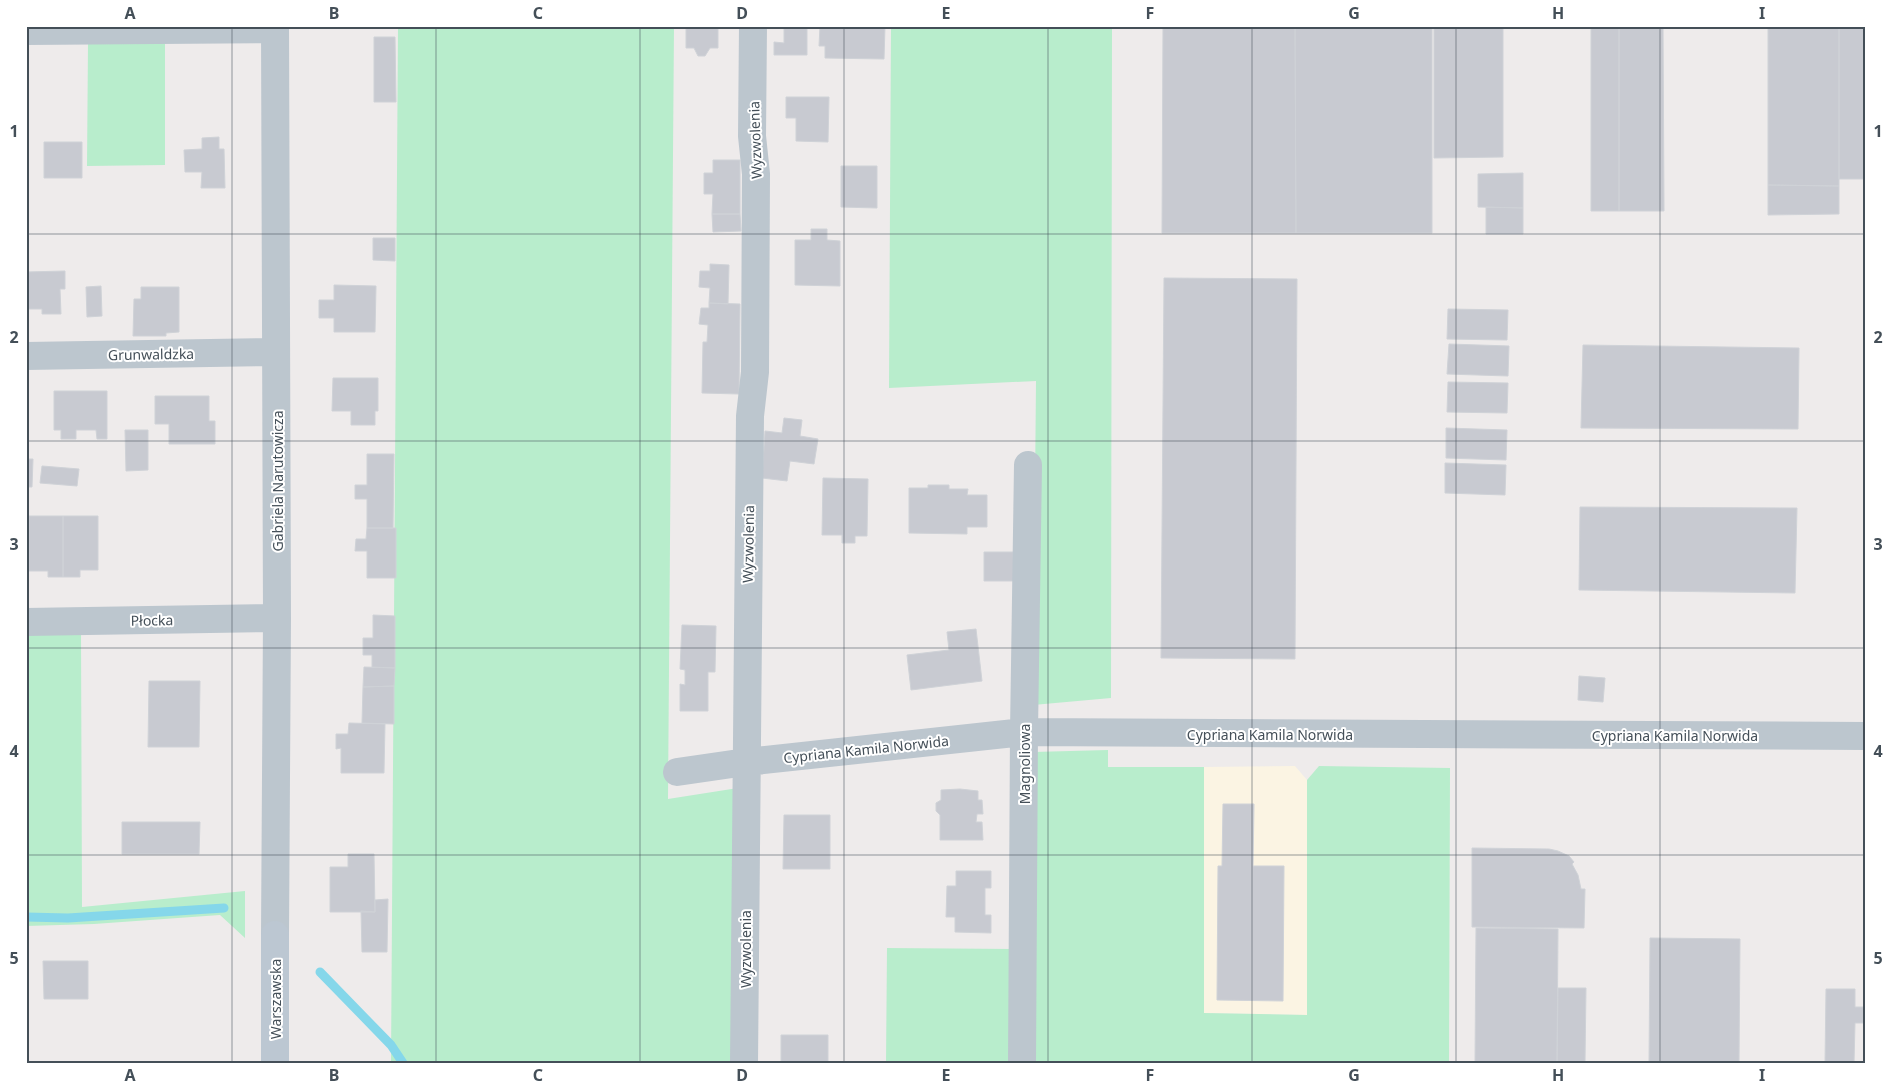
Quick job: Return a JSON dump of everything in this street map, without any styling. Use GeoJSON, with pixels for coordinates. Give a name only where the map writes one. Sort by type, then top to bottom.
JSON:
{"type":"FeatureCollection","features":[{"type":"Feature","properties":{"kind":"street","name":"Wyzwolenia"},"geometry":{"type":"LineString","coordinates":[[744,1063],[750,416],[755,362],[756,174],[752,136],[753,26]]}},
{"type":"Feature","properties":{"kind":"street"},"geometry":{"type":"LineString","coordinates":[[26,31],[275,28]]}},
{"type":"Feature","properties":{"kind":"street","name":"Gabriela Narutowicza"},"geometry":{"type":"LineString","coordinates":[[275,28],[278,618],[275,935]]}},
{"type":"Feature","properties":{"kind":"street","name":"Grunwaldzka"},"geometry":{"type":"LineString","coordinates":[[26,356],[276,352]]}},
{"type":"Feature","properties":{"kind":"street","name":"Magnoliowa"},"geometry":{"type":"LineString","coordinates":[[1022,1063],[1028,465]]}},
{"type":"Feature","properties":{"kind":"street","name":"Płocka"},"geometry":{"type":"LineString","coordinates":[[26,622],[278,618]]}},
{"type":"Feature","properties":{"kind":"street","name":"Cypriana Kamila Norwida"},"geometry":{"type":"LineString","coordinates":[[677,772],[746,762],[1024,732],[1866,736]]}},
{"type":"Feature","properties":{"kind":"street","name":"Warszawska"},"geometry":{"type":"LineString","coordinates":[[275,935],[275,1063]]}},
{"type":"Feature","properties":{"kind":"shaded area"},"geometry":{"type":"Polygon","coordinates":[[[1295,766],[1307,780],[1307,1015],[1203,1013],[1204,767],[1295,766]]]}},
{"type":"Feature","properties":{"kind":"green space"},"geometry":{"type":"Polygon","coordinates":[[[398,26],[674,26],[668,799],[738,788],[736,1063],[391,1063],[398,26]]]}},
{"type":"Feature","properties":{"kind":"green space"},"geometry":{"type":"Polygon","coordinates":[[[891,26],[1112,26],[1111,698],[1033,705],[1036,381],[889,388],[891,26]]]}},
{"type":"Feature","properties":{"kind":"green space"},"geometry":{"type":"Polygon","coordinates":[[[88,43],[165,43],[165,165],[87,166],[88,43]]]}},
{"type":"Feature","properties":{"kind":"green space"},"geometry":{"type":"Polygon","coordinates":[[[81,632],[82,907],[245,891],[245,938],[220,915],[94,924],[26,926],[26,634],[81,632]]]}},
{"type":"Feature","properties":{"kind":"green space"},"geometry":{"type":"Polygon","coordinates":[[[1108,750],[1108,767],[1204,767],[1204,1013],[1307,1015],[1307,780],[1319,766],[1450,768],[1449,1063],[1032,1063],[1033,752],[1108,750]]]}},
{"type":"Feature","properties":{"kind":"green space"},"geometry":{"type":"Polygon","coordinates":[[[887,948],[1014,949],[1013,1063],[886,1063],[887,948]]]}},
{"type":"Feature","properties":{"kind":"building"},"geometry":{"type":"Polygon","coordinates":[[[686,26],[718,26],[718,48],[710,48],[705,56],[698,56],[694,48],[686,48],[686,26]]]}},
{"type":"Feature","properties":{"kind":"building"},"geometry":{"type":"Polygon","coordinates":[[[784,26],[807,26],[807,55],[774,55],[774,42],[784,43],[784,26]]]}},
{"type":"Feature","properties":{"kind":"building"},"geometry":{"type":"Polygon","coordinates":[[[820,26],[885,26],[884,59],[825,58],[825,46],[819,46],[820,26]]]}},
{"type":"Feature","properties":{"kind":"building"},"geometry":{"type":"Polygon","coordinates":[[[1163,26],[1295,26],[1296,233],[1162,233],[1163,26]]]}},
{"type":"Feature","properties":{"kind":"building"},"geometry":{"type":"Polygon","coordinates":[[[1295,26],[1432,26],[1432,233],[1296,233],[1295,26]]]}},
{"type":"Feature","properties":{"kind":"building"},"geometry":{"type":"Polygon","coordinates":[[[1434,26],[1503,26],[1503,157],[1434,158],[1434,26]]]}},
{"type":"Feature","properties":{"kind":"building"},"geometry":{"type":"Polygon","coordinates":[[[1591,26],[1619,26],[1619,211],[1591,211],[1591,26]]]}},
{"type":"Feature","properties":{"kind":"building"},"geometry":{"type":"Polygon","coordinates":[[[1619,26],[1663,26],[1664,211],[1619,211],[1619,26]]]}},
{"type":"Feature","properties":{"kind":"building"},"geometry":{"type":"Polygon","coordinates":[[[1768,26],[1839,26],[1839,186],[1768,185],[1768,26]]]}},
{"type":"Feature","properties":{"kind":"building"},"geometry":{"type":"Polygon","coordinates":[[[1839,26],[1866,26],[1866,179],[1839,179],[1839,26]]]}},
{"type":"Feature","properties":{"kind":"building"},"geometry":{"type":"Polygon","coordinates":[[[374,37],[395,37],[396,102],[374,102],[374,37]]]}},
{"type":"Feature","properties":{"kind":"building"},"geometry":{"type":"Polygon","coordinates":[[[786,97],[829,97],[828,142],[796,141],[796,118],[786,118],[786,97]]]}},
{"type":"Feature","properties":{"kind":"building"},"geometry":{"type":"Polygon","coordinates":[[[219,137],[219,149],[224,149],[225,188],[201,188],[202,172],[185,172],[184,150],[202,149],[202,138],[219,137]]]}},
{"type":"Feature","properties":{"kind":"building"},"geometry":{"type":"Polygon","coordinates":[[[44,142],[82,142],[82,178],[44,178],[44,142]]]}},
{"type":"Feature","properties":{"kind":"building"},"geometry":{"type":"Polygon","coordinates":[[[713,160],[740,160],[740,214],[712,214],[713,194],[704,194],[704,173],[713,173],[713,160]]]}},
{"type":"Feature","properties":{"kind":"building"},"geometry":{"type":"Polygon","coordinates":[[[841,166],[877,166],[877,208],[841,207],[841,166]]]}},
{"type":"Feature","properties":{"kind":"building"},"geometry":{"type":"Polygon","coordinates":[[[1523,173],[1523,208],[1478,207],[1478,174],[1523,173]]]}},
{"type":"Feature","properties":{"kind":"building"},"geometry":{"type":"Polygon","coordinates":[[[1768,185],[1839,186],[1839,214],[1768,215],[1768,185]]]}},
{"type":"Feature","properties":{"kind":"building"},"geometry":{"type":"Polygon","coordinates":[[[1486,207],[1523,208],[1523,234],[1486,234],[1486,207]]]}},
{"type":"Feature","properties":{"kind":"building"},"geometry":{"type":"Polygon","coordinates":[[[712,214],[740,214],[741,231],[713,232],[712,214]]]}},
{"type":"Feature","properties":{"kind":"building"},"geometry":{"type":"Polygon","coordinates":[[[811,229],[827,229],[827,240],[840,241],[840,286],[795,285],[795,240],[811,240],[811,229]]]}},
{"type":"Feature","properties":{"kind":"building"},"geometry":{"type":"Polygon","coordinates":[[[373,238],[395,238],[395,261],[373,260],[373,238]]]}},
{"type":"Feature","properties":{"kind":"building"},"geometry":{"type":"Polygon","coordinates":[[[710,264],[729,265],[728,304],[709,303],[710,288],[699,287],[700,271],[710,271],[710,264]]]}},
{"type":"Feature","properties":{"kind":"building"},"geometry":{"type":"Polygon","coordinates":[[[65,271],[65,289],[60,289],[61,314],[42,314],[42,309],[26,309],[26,272],[65,271]]]}},
{"type":"Feature","properties":{"kind":"building"},"geometry":{"type":"Polygon","coordinates":[[[1164,278],[1297,279],[1295,659],[1161,658],[1164,278]]]}},
{"type":"Feature","properties":{"kind":"building"},"geometry":{"type":"Polygon","coordinates":[[[334,285],[376,286],[375,332],[334,332],[334,318],[319,318],[319,300],[334,300],[334,285]]]}},
{"type":"Feature","properties":{"kind":"building"},"geometry":{"type":"Polygon","coordinates":[[[101,286],[102,316],[87,317],[86,287],[101,286]]]}},
{"type":"Feature","properties":{"kind":"building"},"geometry":{"type":"Polygon","coordinates":[[[141,287],[179,287],[179,332],[166,333],[166,336],[133,336],[134,299],[141,299],[141,287]]]}},
{"type":"Feature","properties":{"kind":"building"},"geometry":{"type":"Polygon","coordinates":[[[709,303],[740,304],[739,394],[702,393],[703,342],[707,342],[708,325],[699,324],[701,308],[709,308],[709,303]]]}},
{"type":"Feature","properties":{"kind":"building"},"geometry":{"type":"Polygon","coordinates":[[[1448,309],[1508,310],[1507,340],[1447,339],[1448,309]]]}},
{"type":"Feature","properties":{"kind":"building"},"geometry":{"type":"Polygon","coordinates":[[[1449,344],[1509,346],[1508,376],[1447,374],[1449,344]]]}},
{"type":"Feature","properties":{"kind":"building"},"geometry":{"type":"Polygon","coordinates":[[[1583,345],[1799,348],[1798,429],[1581,428],[1583,345]]]}},
{"type":"Feature","properties":{"kind":"building"},"geometry":{"type":"Polygon","coordinates":[[[333,378],[378,378],[378,411],[375,411],[375,425],[351,425],[351,411],[332,411],[333,378]]]}},
{"type":"Feature","properties":{"kind":"building"},"geometry":{"type":"Polygon","coordinates":[[[1448,382],[1508,383],[1507,413],[1447,412],[1448,382]]]}},
{"type":"Feature","properties":{"kind":"building"},"geometry":{"type":"Polygon","coordinates":[[[54,391],[107,391],[107,439],[97,439],[96,430],[76,430],[76,439],[61,439],[61,430],[54,430],[54,391]]]}},
{"type":"Feature","properties":{"kind":"building"},"geometry":{"type":"Polygon","coordinates":[[[155,396],[209,396],[209,421],[215,421],[215,444],[169,444],[169,424],[155,424],[155,396]]]}},
{"type":"Feature","properties":{"kind":"building"},"geometry":{"type":"Polygon","coordinates":[[[784,418],[802,420],[800,436],[818,439],[814,464],[790,461],[787,481],[762,478],[765,431],[782,433],[784,418]]]}},
{"type":"Feature","properties":{"kind":"building"},"geometry":{"type":"Polygon","coordinates":[[[1446,428],[1507,430],[1506,460],[1446,458],[1446,428]]]}},
{"type":"Feature","properties":{"kind":"building"},"geometry":{"type":"Polygon","coordinates":[[[125,430],[148,430],[148,470],[126,471],[125,430]]]}},
{"type":"Feature","properties":{"kind":"building"},"geometry":{"type":"Polygon","coordinates":[[[367,454],[394,454],[393,528],[367,528],[367,499],[355,499],[355,485],[367,485],[367,454]]]}},
{"type":"Feature","properties":{"kind":"building"},"geometry":{"type":"Polygon","coordinates":[[[26,459],[33,459],[32,487],[26,487],[26,459]]]}},
{"type":"Feature","properties":{"kind":"building"},"geometry":{"type":"Polygon","coordinates":[[[1445,463],[1506,465],[1505,495],[1445,493],[1445,463]]]}},
{"type":"Feature","properties":{"kind":"building"},"geometry":{"type":"Polygon","coordinates":[[[42,466],[79,469],[77,486],[40,483],[42,466]]]}},
{"type":"Feature","properties":{"kind":"building"},"geometry":{"type":"Polygon","coordinates":[[[823,478],[868,479],[867,536],[855,536],[855,543],[842,543],[842,535],[822,535],[823,478]]]}},
{"type":"Feature","properties":{"kind":"building"},"geometry":{"type":"Polygon","coordinates":[[[928,485],[949,485],[949,489],[968,489],[967,495],[987,495],[987,527],[967,527],[967,534],[909,533],[909,488],[928,488],[928,485]]]}},
{"type":"Feature","properties":{"kind":"building"},"geometry":{"type":"Polygon","coordinates":[[[1580,507],[1797,508],[1795,593],[1579,590],[1580,507]]]}},
{"type":"Feature","properties":{"kind":"building"},"geometry":{"type":"Polygon","coordinates":[[[29,516],[63,516],[63,577],[48,577],[48,571],[29,571],[29,516]]]}},
{"type":"Feature","properties":{"kind":"building"},"geometry":{"type":"Polygon","coordinates":[[[63,516],[98,516],[98,570],[80,570],[80,577],[63,577],[63,516]]]}},
{"type":"Feature","properties":{"kind":"building"},"geometry":{"type":"Polygon","coordinates":[[[367,528],[396,528],[396,578],[367,578],[367,551],[355,551],[356,539],[366,539],[367,528]]]}},
{"type":"Feature","properties":{"kind":"building"},"geometry":{"type":"Polygon","coordinates":[[[984,552],[1013,552],[1014,581],[984,581],[984,552]]]}},
{"type":"Feature","properties":{"kind":"building"},"geometry":{"type":"Polygon","coordinates":[[[373,615],[395,616],[395,668],[372,667],[372,655],[363,655],[363,638],[373,638],[373,615]]]}},
{"type":"Feature","properties":{"kind":"building"},"geometry":{"type":"Polygon","coordinates":[[[682,625],[716,626],[715,672],[708,672],[708,711],[680,711],[680,684],[685,685],[685,670],[680,669],[682,625]]]}},
{"type":"Feature","properties":{"kind":"building"},"geometry":{"type":"Polygon","coordinates":[[[976,629],[982,681],[911,690],[907,655],[949,650],[947,632],[976,629]]]}},
{"type":"Feature","properties":{"kind":"building"},"geometry":{"type":"Polygon","coordinates":[[[364,667],[395,668],[394,686],[363,687],[364,667]]]}},
{"type":"Feature","properties":{"kind":"building"},"geometry":{"type":"Polygon","coordinates":[[[1579,676],[1605,678],[1603,702],[1578,700],[1579,676]]]}},
{"type":"Feature","properties":{"kind":"building"},"geometry":{"type":"Polygon","coordinates":[[[149,681],[200,681],[199,747],[148,747],[149,681]]]}},
{"type":"Feature","properties":{"kind":"building"},"geometry":{"type":"Polygon","coordinates":[[[394,686],[394,724],[362,723],[363,687],[394,686]]]}},
{"type":"Feature","properties":{"kind":"building"},"geometry":{"type":"Polygon","coordinates":[[[349,723],[385,724],[384,773],[341,773],[341,748],[336,749],[336,734],[348,734],[349,723]]]}},
{"type":"Feature","properties":{"kind":"building"},"geometry":{"type":"Polygon","coordinates":[[[960,789],[978,791],[978,800],[982,800],[983,814],[977,814],[976,822],[982,822],[983,840],[940,840],[940,815],[936,811],[936,803],[941,800],[941,790],[960,789]]]}},
{"type":"Feature","properties":{"kind":"building"},"geometry":{"type":"Polygon","coordinates":[[[1223,804],[1254,804],[1253,866],[1284,866],[1283,1001],[1217,1000],[1218,866],[1222,866],[1223,804]]]}},
{"type":"Feature","properties":{"kind":"building"},"geometry":{"type":"Polygon","coordinates":[[[784,815],[830,815],[830,869],[783,869],[784,815]]]}},
{"type":"Feature","properties":{"kind":"building"},"geometry":{"type":"Polygon","coordinates":[[[122,822],[200,822],[199,854],[122,854],[122,822]]]}},
{"type":"Feature","properties":{"kind":"building"},"geometry":{"type":"Polygon","coordinates":[[[1472,848],[1549,849],[1569,856],[1574,862],[1572,864],[1578,875],[1581,889],[1585,889],[1584,928],[1472,927],[1472,848]]]}},
{"type":"Feature","properties":{"kind":"building"},"geometry":{"type":"Polygon","coordinates":[[[348,854],[374,854],[375,912],[330,912],[330,867],[348,867],[348,854]]]}},
{"type":"Feature","properties":{"kind":"building"},"geometry":{"type":"Polygon","coordinates":[[[956,871],[991,871],[991,888],[985,888],[985,915],[991,915],[991,933],[955,932],[955,917],[946,917],[947,886],[956,886],[956,871]]]}},
{"type":"Feature","properties":{"kind":"building"},"geometry":{"type":"Polygon","coordinates":[[[388,899],[387,952],[362,952],[361,911],[375,912],[375,900],[388,899]]]}},
{"type":"Feature","properties":{"kind":"building"},"geometry":{"type":"Polygon","coordinates":[[[1476,928],[1558,929],[1557,1063],[1475,1063],[1476,928]]]}},
{"type":"Feature","properties":{"kind":"building"},"geometry":{"type":"Polygon","coordinates":[[[1650,938],[1740,939],[1739,1063],[1649,1063],[1650,938]]]}},
{"type":"Feature","properties":{"kind":"building"},"geometry":{"type":"Polygon","coordinates":[[[43,961],[88,961],[88,999],[44,999],[43,961]]]}},
{"type":"Feature","properties":{"kind":"building"},"geometry":{"type":"Polygon","coordinates":[[[1558,988],[1586,988],[1585,1063],[1557,1063],[1558,988]]]}},
{"type":"Feature","properties":{"kind":"building"},"geometry":{"type":"Polygon","coordinates":[[[1826,989],[1855,989],[1855,1007],[1866,1007],[1866,1023],[1855,1023],[1854,1063],[1825,1063],[1826,989]]]}},
{"type":"Feature","properties":{"kind":"building"},"geometry":{"type":"Polygon","coordinates":[[[781,1035],[828,1035],[828,1063],[781,1063],[781,1035]]]}},
{"type":"Feature","properties":{"kind":"waterway"},"geometry":{"type":"LineString","coordinates":[[26,917],[68,918],[224,908]]}},
{"type":"Feature","properties":{"kind":"waterway"},"geometry":{"type":"LineString","coordinates":[[320,972],[391,1045],[403,1063]]}}]}
